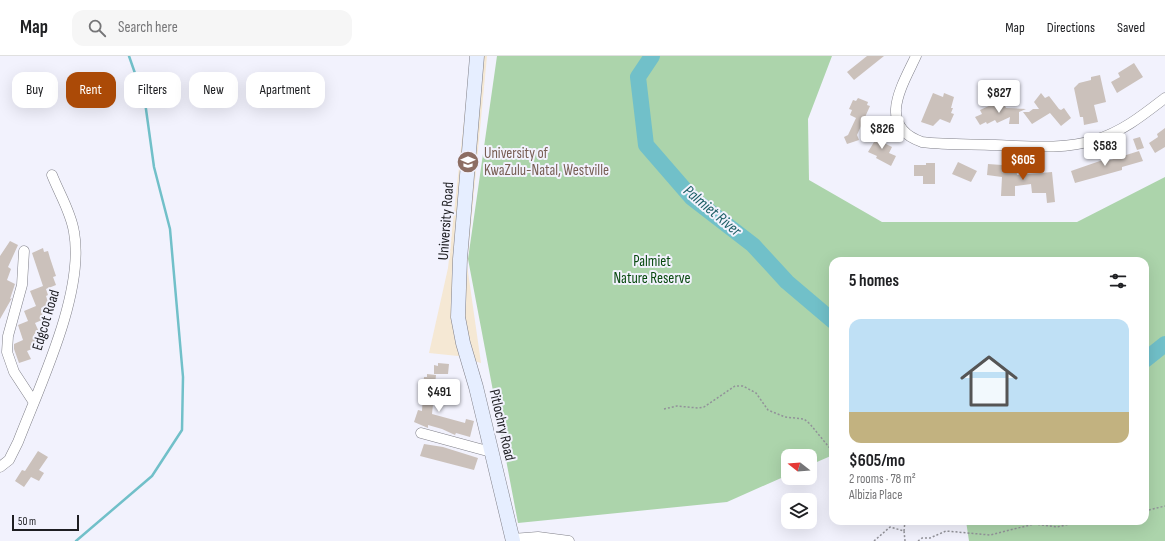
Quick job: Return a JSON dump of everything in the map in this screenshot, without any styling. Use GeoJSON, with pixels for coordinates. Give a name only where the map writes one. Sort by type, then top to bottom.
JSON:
{"type":"FeatureCollection","features":[{"type":"Feature","properties":{"kind":"street","name":"University Road"},"geometry":{"type":"LineString","coordinates":[[458,317],[460,259],[477,56]]}},
{"type":"Feature","properties":{"kind":"street"},"geometry":{"type":"LineString","coordinates":[[916,56],[899,94],[895,112],[897,121],[902,130],[908,136],[922,142],[1059,146],[1094,141],[1134,122],[1165,98]]}},
{"type":"Feature","properties":{"kind":"street","name":"Edgcot Road"},"geometry":{"type":"LineString","coordinates":[[0,467],[9,460],[13,454],[34,401],[66,316],[73,280],[74,232],[52,175]]}},
{"type":"Feature","properties":{"kind":"street"},"geometry":{"type":"LineString","coordinates":[[24,251],[22,285],[8,336],[7,352],[14,372],[34,401]]}},
{"type":"Feature","properties":{"kind":"street","name":"Pitlochry Road"},"geometry":{"type":"LineString","coordinates":[[458,317],[463,343],[476,387],[513,540]]}},
{"type":"Feature","properties":{"kind":"street"},"geometry":{"type":"LineString","coordinates":[[421,432],[491,452]]}},
{"type":"Feature","properties":{"kind":"street"},"geometry":{"type":"LineString","coordinates":[[513,540],[538,537],[569,541]]}},
{"type":"Feature","properties":{"kind":"path"},"geometry":{"type":"LineString","coordinates":[[664,409],[677,406],[698,408],[704,407],[735,386],[743,386],[756,393],[768,410],[785,417],[804,419],[829,447]]}},
{"type":"Feature","properties":{"kind":"path"},"geometry":{"type":"LineString","coordinates":[[1149,509],[1165,506]]}},
{"type":"Feature","properties":{"kind":"path"},"geometry":{"type":"LineString","coordinates":[[905,525],[905,541]]}},
{"type":"Feature","properties":{"kind":"path"},"geometry":{"type":"LineString","coordinates":[[918,541],[922,538],[930,538],[946,531],[990,535],[998,532],[1018,530],[1031,525]]}},
{"type":"Feature","properties":{"kind":"path"},"geometry":{"type":"LineString","coordinates":[[1042,525],[1057,527],[1066,525]]}},
{"type":"Feature","properties":{"kind":"path"},"geometry":{"type":"LineString","coordinates":[[874,541],[890,527],[904,531]]}},
{"type":"Feature","properties":{"kind":"shaded area","name":"University of KwaZulu-Natal, Westville"},"geometry":{"type":"Polygon","coordinates":[[[471,56],[487,56],[467,265],[481,363],[458,356],[429,353],[448,268],[471,56]]]}},
{"type":"Feature","properties":{"kind":"green space","name":"Palmiet Nature Reserve"},"geometry":{"type":"Polygon","coordinates":[[[497,56],[832,56],[808,119],[809,180],[882,222],[1077,222],[1165,177],[1165,541],[969,541],[967,525],[1149,525],[1149,257],[829,257],[829,457],[817,462],[817,449],[781,449],[781,478],[727,502],[518,523],[468,259],[497,56]]]}},
{"type":"Feature","properties":{"kind":"building"},"geometry":{"type":"Polygon","coordinates":[[[867,56],[884,56],[854,80],[847,72],[867,56]]]}},
{"type":"Feature","properties":{"kind":"building"},"geometry":{"type":"Polygon","coordinates":[[[1134,63],[1143,77],[1117,93],[1111,82],[1120,77],[1118,73],[1134,63]]]}},
{"type":"Feature","properties":{"kind":"building"},"geometry":{"type":"Polygon","coordinates":[[[1100,75],[1106,102],[1094,105],[1098,122],[1084,125],[1083,117],[1080,117],[1074,88],[1079,83],[1091,80],[1091,77],[1100,75]]]}},
{"type":"Feature","properties":{"kind":"building"},"geometry":{"type":"Polygon","coordinates":[[[933,93],[943,97],[944,93],[954,97],[951,113],[954,114],[950,123],[940,119],[933,126],[921,122],[933,93]]]}},
{"type":"Feature","properties":{"kind":"building"},"geometry":{"type":"Polygon","coordinates":[[[1041,93],[1045,98],[1049,96],[1059,109],[1061,110],[1064,108],[1071,118],[1061,126],[1050,113],[1032,124],[1023,112],[1039,109],[1034,102],[1041,93]]]}},
{"type":"Feature","properties":{"kind":"building"},"geometry":{"type":"Polygon","coordinates":[[[858,98],[868,102],[867,105],[870,106],[857,135],[859,140],[847,144],[844,137],[848,135],[856,118],[850,115],[852,110],[849,109],[853,100],[856,101],[858,98]]]}},
{"type":"Feature","properties":{"kind":"building"},"geometry":{"type":"Polygon","coordinates":[[[1002,100],[1006,108],[1026,109],[1019,112],[1019,124],[1009,124],[1010,117],[997,123],[995,120],[987,124],[986,122],[980,125],[975,117],[982,114],[980,110],[1002,100]]]}},
{"type":"Feature","properties":{"kind":"building"},"geometry":{"type":"Polygon","coordinates":[[[1165,128],[1165,147],[1155,153],[1149,143],[1158,137],[1157,134],[1165,128]]]}},
{"type":"Feature","properties":{"kind":"building"},"geometry":{"type":"Polygon","coordinates":[[[880,132],[887,136],[884,143],[892,147],[889,153],[896,156],[891,166],[876,158],[877,156],[868,152],[880,132]]]}},
{"type":"Feature","properties":{"kind":"building"},"geometry":{"type":"Polygon","coordinates":[[[1140,137],[1144,148],[1137,150],[1133,139],[1140,137]]]}},
{"type":"Feature","properties":{"kind":"building"},"geometry":{"type":"Polygon","coordinates":[[[1139,151],[1143,161],[1122,167],[1122,170],[1075,183],[1071,171],[1106,159],[1107,161],[1139,151]]]}},
{"type":"Feature","properties":{"kind":"building"},"geometry":{"type":"Polygon","coordinates":[[[958,162],[977,171],[971,182],[952,174],[958,162]]]}},
{"type":"Feature","properties":{"kind":"building"},"geometry":{"type":"Polygon","coordinates":[[[926,163],[935,163],[935,184],[923,184],[923,176],[914,176],[914,165],[926,165],[926,163]]]}},
{"type":"Feature","properties":{"kind":"building"},"geometry":{"type":"Polygon","coordinates":[[[988,164],[1016,166],[1017,175],[1052,172],[1055,202],[1047,203],[1046,193],[1032,193],[1031,184],[1015,186],[1015,196],[1001,196],[1002,177],[987,175],[988,164]]]}},
{"type":"Feature","properties":{"kind":"building"},"geometry":{"type":"Polygon","coordinates":[[[10,241],[18,245],[8,267],[11,269],[7,280],[15,284],[10,299],[12,298],[0,319],[0,256],[10,241]]]}},
{"type":"Feature","properties":{"kind":"building"},"geometry":{"type":"Polygon","coordinates":[[[43,248],[44,252],[48,251],[56,276],[53,277],[56,285],[46,289],[48,295],[46,296],[49,305],[41,308],[43,314],[40,316],[42,320],[35,323],[39,332],[34,334],[37,347],[27,351],[31,359],[19,363],[14,349],[14,344],[23,340],[18,325],[28,321],[24,311],[36,306],[30,291],[43,286],[32,253],[43,248]]]}},
{"type":"Feature","properties":{"kind":"building"},"geometry":{"type":"Polygon","coordinates":[[[438,363],[449,364],[448,374],[434,374],[434,365],[438,366],[438,363]]]}},
{"type":"Feature","properties":{"kind":"building"},"geometry":{"type":"Polygon","coordinates":[[[427,374],[436,375],[432,414],[465,423],[466,419],[474,421],[470,437],[456,433],[455,435],[428,425],[428,428],[414,422],[418,410],[422,411],[424,377],[427,377],[427,374]]]}},
{"type":"Feature","properties":{"kind":"building"},"geometry":{"type":"Polygon","coordinates":[[[424,444],[443,447],[478,458],[474,470],[420,456],[424,444]]]}},
{"type":"Feature","properties":{"kind":"building"},"geometry":{"type":"Polygon","coordinates":[[[38,451],[48,457],[39,470],[44,473],[39,481],[31,477],[24,487],[15,481],[22,470],[25,471],[38,451]]]}},
{"type":"Feature","properties":{"kind":"waterway"},"geometry":{"type":"LineString","coordinates":[[76,541],[152,476],[182,430],[183,377],[170,229],[154,167],[145,102],[129,56]]}},
{"type":"Feature","properties":{"kind":"waterway","name":"Palmiet River"},"geometry":{"type":"LineString","coordinates":[[652,56],[638,77],[646,145],[692,198],[753,245],[787,282],[829,318]]}},
{"type":"Feature","properties":{"kind":"waterway","name":"Palmiet River"},"geometry":{"type":"LineString","coordinates":[[1149,357],[1165,344]]}},
{"type":"Feature","properties":{"kind":"place","name":"University of KwaZulu-Natal, Westville"},"geometry":{"type":"Point","coordinates":[468,162]}}]}
